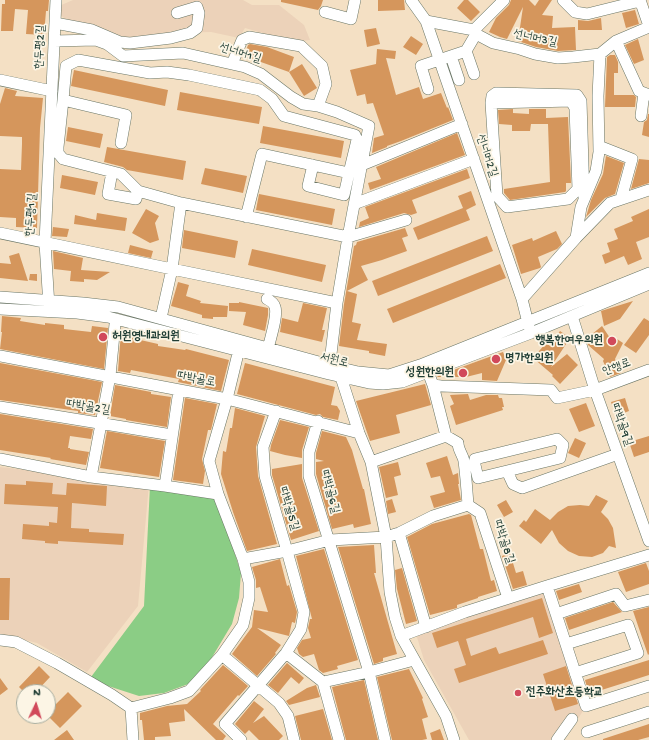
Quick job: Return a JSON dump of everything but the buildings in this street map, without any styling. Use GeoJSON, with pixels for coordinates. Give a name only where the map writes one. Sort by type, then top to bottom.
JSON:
{"type":"FeatureCollection","features":[{"type":"Feature","properties":{"kind":"street"},"geometry":{"type":"LineString","coordinates":[[325,12],[351,18],[355,0]]}},
{"type":"Feature","properties":{"kind":"street","name":"선너머2길"},"geometry":{"type":"LineString","coordinates":[[410,0],[426,21],[522,299],[531,333]]}},
{"type":"Feature","properties":{"kind":"street"},"geometry":{"type":"LineString","coordinates":[[474,74],[466,51],[475,32],[504,0]]}},
{"type":"Feature","properties":{"kind":"street"},"geometry":{"type":"LineString","coordinates":[[563,0],[576,12],[587,14],[640,1],[649,27],[616,42],[600,54],[598,96],[599,146],[596,171],[581,207],[576,238]]}},
{"type":"Feature","properties":{"kind":"street","name":"한두평2길"},"geometry":{"type":"LineString","coordinates":[[48,168],[56,2]]}},
{"type":"Feature","properties":{"kind":"street"},"geometry":{"type":"LineString","coordinates":[[55,23],[92,30],[120,42],[140,42],[171,38],[190,33],[197,28],[199,13],[197,7],[177,13]]}},
{"type":"Feature","properties":{"kind":"street"},"geometry":{"type":"LineString","coordinates":[[426,21],[475,32]]}},
{"type":"Feature","properties":{"kind":"street","name":"선너머3길"},"geometry":{"type":"LineString","coordinates":[[475,32],[493,43],[535,54],[573,57],[600,54]]}},
{"type":"Feature","properties":{"kind":"street"},"geometry":{"type":"LineString","coordinates":[[232,64],[242,40],[249,37],[301,46],[322,66],[326,84],[318,106]]}},
{"type":"Feature","properties":{"kind":"street","name":"선너머1길"},"geometry":{"type":"LineString","coordinates":[[54,41],[96,40],[107,44],[123,56],[184,53],[245,67],[262,74],[291,97],[303,104],[318,106],[337,112],[369,126],[337,303],[334,370]]}},
{"type":"Feature","properties":{"kind":"street"},"geometry":{"type":"LineString","coordinates":[[616,42],[639,92],[646,94],[641,116]]}},
{"type":"Feature","properties":{"kind":"street"},"geometry":{"type":"LineString","coordinates":[[428,89],[421,66],[466,51]]}},
{"type":"Feature","properties":{"kind":"street"},"geometry":{"type":"LineString","coordinates":[[451,56],[459,80]]}},
{"type":"Feature","properties":{"kind":"street"},"geometry":{"type":"LineString","coordinates":[[313,165],[308,186],[344,195],[357,140],[355,135],[284,116],[272,99],[260,90],[190,75],[166,72],[150,73],[78,60],[66,66],[58,153],[63,159],[121,174],[138,191],[181,203],[348,237],[406,220]]}},
{"type":"Feature","properties":{"kind":"street","name":"한두평2길"},"geometry":{"type":"LineString","coordinates":[[0,80],[52,91]]}},
{"type":"Feature","properties":{"kind":"street"},"geometry":{"type":"LineString","coordinates":[[491,103],[571,101],[575,108],[578,189],[568,199],[507,207],[497,196],[491,103],[492,96],[496,93],[577,94],[581,101],[584,198]]}},
{"type":"Feature","properties":{"kind":"street"},"geometry":{"type":"LineString","coordinates":[[62,100],[126,115],[121,143]]}},
{"type":"Feature","properties":{"kind":"street"},"geometry":{"type":"LineString","coordinates":[[362,165],[462,124]]}},
{"type":"Feature","properties":{"kind":"street"},"geometry":{"type":"LineString","coordinates":[[599,146],[632,159],[621,199]]}},
{"type":"Feature","properties":{"kind":"street"},"geometry":{"type":"LineString","coordinates":[[246,216],[262,154],[349,173]]}},
{"type":"Feature","properties":{"kind":"street"},"geometry":{"type":"LineString","coordinates":[[354,204],[474,159]]}},
{"type":"Feature","properties":{"kind":"street","name":"한두평1길"},"geometry":{"type":"LineString","coordinates":[[0,233],[45,243],[48,168]]}},
{"type":"Feature","properties":{"kind":"street"},"geometry":{"type":"LineString","coordinates":[[112,172],[108,194],[136,199],[138,191]]}},
{"type":"Feature","properties":{"kind":"street"},"geometry":{"type":"LineString","coordinates":[[522,299],[576,238],[610,203],[649,190]]}},
{"type":"Feature","properties":{"kind":"street"},"geometry":{"type":"LineString","coordinates":[[161,318],[172,269],[181,203]]}},
{"type":"Feature","properties":{"kind":"street"},"geometry":{"type":"LineString","coordinates":[[49,306],[45,243],[337,303]]}},
{"type":"Feature","properties":{"kind":"street","name":"서원로"},"geometry":{"type":"LineString","coordinates":[[0,297],[77,313],[108,317],[240,346],[334,370],[389,375],[420,365],[649,273]]}},
{"type":"Feature","properties":{"kind":"street","name":"서원로"},"geometry":{"type":"LineString","coordinates":[[0,309],[49,306],[118,307],[161,318],[240,346],[268,349],[369,383],[383,384],[402,382],[531,333],[649,284]]}},
{"type":"Feature","properties":{"kind":"street"},"geometry":{"type":"LineString","coordinates":[[267,299],[272,301],[276,308],[268,349]]}},
{"type":"Feature","properties":{"kind":"street","name":"따박골9길"},"geometry":{"type":"LineString","coordinates":[[572,316],[595,390],[649,541]]}},
{"type":"Feature","properties":{"kind":"street"},"geometry":{"type":"LineString","coordinates":[[91,477],[110,376],[115,324]]}},
{"type":"Feature","properties":{"kind":"street"},"geometry":{"type":"LineString","coordinates":[[0,640],[16,642],[57,663],[112,695],[131,708],[170,698],[189,690],[222,655],[243,625],[249,598],[249,582],[243,559],[218,494],[209,461],[228,399],[240,346]]}},
{"type":"Feature","properties":{"kind":"street"},"geometry":{"type":"LineString","coordinates":[[0,356],[110,376]]}},
{"type":"Feature","properties":{"kind":"street"},"geometry":{"type":"LineString","coordinates":[[334,370],[371,462],[386,538],[390,592],[395,617],[402,636],[414,660],[446,716],[454,740]]}},
{"type":"Feature","properties":{"kind":"street","name":"안행로"},"geometry":{"type":"LineString","coordinates":[[595,390],[649,370]]}},
{"type":"Feature","properties":{"kind":"street"},"geometry":{"type":"LineString","coordinates":[[243,559],[288,551],[330,540],[386,538],[433,516],[468,505],[464,460],[458,449],[458,444],[446,436],[433,385],[428,372]]}},
{"type":"Feature","properties":{"kind":"street","name":"따박골로"},"geometry":{"type":"LineString","coordinates":[[110,376],[228,399],[276,411]]}},
{"type":"Feature","properties":{"kind":"street"},"geometry":{"type":"LineString","coordinates":[[433,385],[551,390],[557,398],[595,390]]}},
{"type":"Feature","properties":{"kind":"street"},"geometry":{"type":"LineString","coordinates":[[165,486],[179,390]]}},
{"type":"Feature","properties":{"kind":"street","name":"따박골2길"},"geometry":{"type":"LineString","coordinates":[[0,407],[172,435]]}},
{"type":"Feature","properties":{"kind":"street"},"geometry":{"type":"LineString","coordinates":[[276,411],[359,432]]}},
{"type":"Feature","properties":{"kind":"street","name":"따박골5길"},"geometry":{"type":"LineString","coordinates":[[241,740],[225,724],[256,686],[286,653],[301,630],[304,612],[288,551],[265,476],[263,447],[276,411]]}},
{"type":"Feature","properties":{"kind":"street","name":"따박골6길"},"geometry":{"type":"LineString","coordinates":[[318,421],[309,452],[309,476],[330,540],[369,672],[385,740]]}},
{"type":"Feature","properties":{"kind":"street"},"geometry":{"type":"LineString","coordinates":[[371,462],[446,436]]}},
{"type":"Feature","properties":{"kind":"street"},"geometry":{"type":"LineString","coordinates":[[557,439],[563,445],[560,458],[507,471],[478,478],[474,465],[475,459],[557,439]]}},
{"type":"Feature","properties":{"kind":"street"},"geometry":{"type":"LineString","coordinates":[[507,471],[513,484],[522,488],[618,454]]}},
{"type":"Feature","properties":{"kind":"street"},"geometry":{"type":"LineString","coordinates":[[0,459],[91,477],[218,494]]}},
{"type":"Feature","properties":{"kind":"street","name":"따박골8길"},"geometry":{"type":"LineString","coordinates":[[468,505],[480,513],[508,598]]}},
{"type":"Feature","properties":{"kind":"street"},"geometry":{"type":"LineString","coordinates":[[399,533],[426,627]]}},
{"type":"Feature","properties":{"kind":"street"},"geometry":{"type":"LineString","coordinates":[[402,636],[465,612],[649,555]]}},
{"type":"Feature","properties":{"kind":"street"},"geometry":{"type":"LineString","coordinates":[[547,586],[586,706],[649,686]]}},
{"type":"Feature","properties":{"kind":"street"},"geometry":{"type":"LineString","coordinates":[[556,614],[616,594],[625,606],[649,600]]}},
{"type":"Feature","properties":{"kind":"street"},"geometry":{"type":"LineString","coordinates":[[566,644],[628,625],[638,653],[576,673]]}},
{"type":"Feature","properties":{"kind":"street"},"geometry":{"type":"LineString","coordinates":[[286,653],[323,682],[339,740]]}},
{"type":"Feature","properties":{"kind":"street"},"geometry":{"type":"LineString","coordinates":[[222,655],[256,686],[279,703],[288,716],[294,740]]}},
{"type":"Feature","properties":{"kind":"street"},"geometry":{"type":"LineString","coordinates":[[323,682],[414,660]]}},
{"type":"Feature","properties":{"kind":"street"},"geometry":{"type":"LineString","coordinates":[[131,708],[133,740]]}},
{"type":"Feature","properties":{"kind":"street"},"geometry":{"type":"LineString","coordinates":[[587,732],[649,712]]}},
{"type":"Feature","properties":{"kind":"street"},"geometry":{"type":"LineString","coordinates":[[557,740],[572,719]]}},
{"type":"Feature","properties":{"kind":"shaded area"},"geometry":{"type":"Polygon","coordinates":[[[73,0],[243,0],[252,5],[279,5],[304,25],[310,40],[294,42],[245,28],[239,38],[211,32],[178,33],[146,38],[123,37],[81,22],[68,21],[59,14],[59,6],[73,0]]]}},
{"type":"Feature","properties":{"kind":"shaded area"},"geometry":{"type":"Polygon","coordinates":[[[0,467],[149,484],[138,606],[87,672],[37,643],[0,634],[0,467]]]}},
{"type":"Feature","properties":{"kind":"shaded area"},"geometry":{"type":"Polygon","coordinates":[[[544,591],[583,711],[564,740],[469,740],[424,660],[416,634],[544,591]]]}},
{"type":"Feature","properties":{"kind":"green space"},"geometry":{"type":"Polygon","coordinates":[[[150,486],[217,498],[241,573],[239,598],[232,624],[211,659],[191,683],[164,693],[139,696],[105,685],[91,677],[144,606],[150,486]]]}},
{"type":"Feature","properties":{"kind":"place","name":"허원영내과의원"},"geometry":{"type":"Point","coordinates":[103,337]}},
{"type":"Feature","properties":{"kind":"place","name":"행복한여우의원"},"geometry":{"type":"Point","coordinates":[612,341]}},
{"type":"Feature","properties":{"kind":"place","name":"명가한의원"},"geometry":{"type":"Point","coordinates":[496,359]}},
{"type":"Feature","properties":{"kind":"place","name":"성원한의원"},"geometry":{"type":"Point","coordinates":[463,373]}},
{"type":"Feature","properties":{"kind":"place","name":"전주화산초등학교"},"geometry":{"type":"Point","coordinates":[518,693]}}]}
